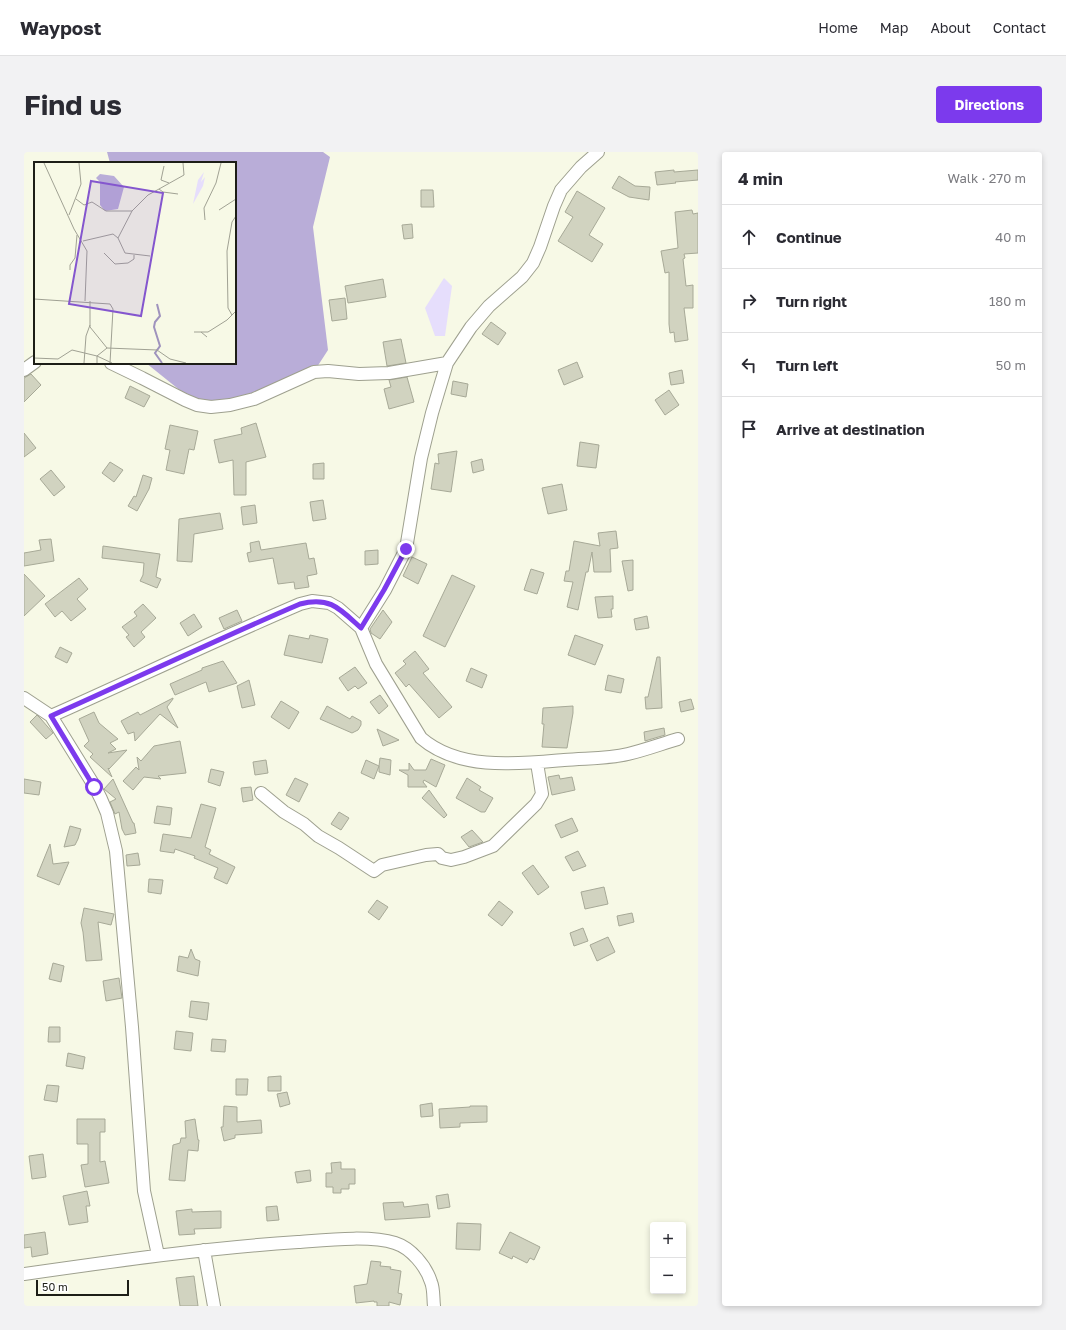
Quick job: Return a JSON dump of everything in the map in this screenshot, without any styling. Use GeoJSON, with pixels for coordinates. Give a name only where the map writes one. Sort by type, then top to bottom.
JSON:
{"type":"FeatureCollection","features":[{"type":"Feature","properties":{"kind":"street"},"geometry":{"type":"LineString","coordinates":[[361,628],[406,549],[421,458],[432,413],[447,363],[471,327],[489,306],[522,277],[533,263],[561,190],[581,167],[598,152]]}},
{"type":"Feature","properties":{"kind":"street"},"geometry":{"type":"LineString","coordinates":[[24,370],[34,363]]}},
{"type":"Feature","properties":{"kind":"street"},"geometry":{"type":"LineString","coordinates":[[113,364],[185,400],[197,405],[211,406],[230,405],[254,399],[314,372],[328,371],[359,374],[389,372],[447,363]]}},
{"type":"Feature","properties":{"kind":"street"},"geometry":{"type":"LineString","coordinates":[[51,716],[203,646],[300,604],[312,601],[329,603],[338,608],[361,628],[376,664],[421,738],[430,746],[444,753],[471,760],[524,764],[627,754],[678,739]]}},
{"type":"Feature","properties":{"kind":"street"},"geometry":{"type":"LineString","coordinates":[[24,698],[51,716],[101,798],[107,813],[116,850],[132,1027],[144,1191],[158,1255]]}},
{"type":"Feature","properties":{"kind":"street"},"geometry":{"type":"LineString","coordinates":[[261,793],[284,812],[304,824],[318,836],[340,848],[374,871],[382,865],[426,855],[438,854],[442,858],[451,860],[464,858],[493,846],[536,804],[542,794],[537,763]]}},
{"type":"Feature","properties":{"kind":"street"},"geometry":{"type":"LineString","coordinates":[[24,1274],[158,1255],[251,1245],[335,1239],[381,1240],[396,1243],[411,1253],[424,1267],[432,1282],[434,1306]]}},
{"type":"Feature","properties":{"kind":"street"},"geometry":{"type":"LineString","coordinates":[[204,1250],[214,1306]]}},
{"type":"Feature","properties":{"kind":"shaded area"},"geometry":{"type":"Polygon","coordinates":[[[107,152],[323,152],[330,157],[313,227],[328,350],[317,367],[251,398],[197,404],[147,364],[236,364],[236,162],[110,162],[107,152]]]}},
{"type":"Feature","properties":{"kind":"shaded area"},"geometry":{"type":"Polygon","coordinates":[[[444,278],[452,286],[445,336],[435,336],[425,308],[444,278]]]}},
{"type":"Feature","properties":{"kind":"building"},"geometry":{"type":"Polygon","coordinates":[[[674,170],[674,172],[698,170],[698,180],[657,185],[655,172],[674,170]]]}},
{"type":"Feature","properties":{"kind":"building"},"geometry":{"type":"Polygon","coordinates":[[[619,176],[635,186],[650,187],[649,200],[629,197],[612,188],[619,176]]]}},
{"type":"Feature","properties":{"kind":"building"},"geometry":{"type":"Polygon","coordinates":[[[421,190],[433,190],[434,207],[421,207],[421,190]]]}},
{"type":"Feature","properties":{"kind":"building"},"geometry":{"type":"Polygon","coordinates":[[[577,191],[605,208],[589,235],[603,244],[592,262],[558,241],[573,217],[565,212],[577,191]]]}},
{"type":"Feature","properties":{"kind":"building"},"geometry":{"type":"Polygon","coordinates":[[[692,210],[693,214],[698,213],[698,253],[684,254],[685,258],[683,259],[686,286],[693,285],[693,308],[684,308],[688,340],[675,342],[674,332],[670,333],[669,324],[669,272],[665,273],[661,251],[678,248],[675,212],[692,210]]]}},
{"type":"Feature","properties":{"kind":"building"},"geometry":{"type":"Polygon","coordinates":[[[412,224],[413,238],[404,239],[402,225],[412,224]]]}},
{"type":"Feature","properties":{"kind":"building"},"geometry":{"type":"Polygon","coordinates":[[[383,279],[386,297],[348,303],[345,286],[383,279]]]}},
{"type":"Feature","properties":{"kind":"building"},"geometry":{"type":"Polygon","coordinates":[[[345,298],[347,319],[332,321],[329,300],[345,298]]]}},
{"type":"Feature","properties":{"kind":"building"},"geometry":{"type":"Polygon","coordinates":[[[491,322],[506,333],[498,345],[482,334],[491,322]]]}},
{"type":"Feature","properties":{"kind":"building"},"geometry":{"type":"Polygon","coordinates":[[[401,339],[406,363],[387,366],[383,342],[401,339]]]}},
{"type":"Feature","properties":{"kind":"building"},"geometry":{"type":"Polygon","coordinates":[[[577,362],[583,377],[564,385],[558,370],[577,362]]]}},
{"type":"Feature","properties":{"kind":"building"},"geometry":{"type":"Polygon","coordinates":[[[682,370],[684,383],[671,385],[669,373],[682,370]]]}},
{"type":"Feature","properties":{"kind":"building"},"geometry":{"type":"Polygon","coordinates":[[[31,374],[41,385],[24,402],[24,378],[31,374]]]}},
{"type":"Feature","properties":{"kind":"building"},"geometry":{"type":"Polygon","coordinates":[[[407,377],[414,402],[389,409],[384,389],[391,387],[389,380],[407,377]]]}},
{"type":"Feature","properties":{"kind":"building"},"geometry":{"type":"Polygon","coordinates":[[[453,381],[468,384],[466,397],[451,394],[453,381]]]}},
{"type":"Feature","properties":{"kind":"building"},"geometry":{"type":"Polygon","coordinates":[[[130,386],[150,396],[144,407],[125,398],[130,386]]]}},
{"type":"Feature","properties":{"kind":"building"},"geometry":{"type":"Polygon","coordinates":[[[669,390],[679,405],[665,415],[655,400],[669,390]]]}},
{"type":"Feature","properties":{"kind":"building"},"geometry":{"type":"Polygon","coordinates":[[[256,423],[266,457],[246,462],[246,495],[234,495],[233,460],[219,463],[214,440],[242,434],[241,428],[256,423]]]}},
{"type":"Feature","properties":{"kind":"building"},"geometry":{"type":"Polygon","coordinates":[[[170,425],[198,431],[194,450],[189,449],[184,474],[166,470],[170,450],[165,449],[170,425]]]}},
{"type":"Feature","properties":{"kind":"building"},"geometry":{"type":"Polygon","coordinates":[[[24,433],[36,448],[24,457],[24,433]]]}},
{"type":"Feature","properties":{"kind":"building"},"geometry":{"type":"Polygon","coordinates":[[[580,442],[599,445],[596,468],[577,466],[580,442]]]}},
{"type":"Feature","properties":{"kind":"building"},"geometry":{"type":"Polygon","coordinates":[[[457,451],[451,492],[431,489],[435,463],[439,464],[438,454],[457,451]]]}},
{"type":"Feature","properties":{"kind":"building"},"geometry":{"type":"Polygon","coordinates":[[[482,459],[484,470],[473,473],[471,462],[482,459]]]}},
{"type":"Feature","properties":{"kind":"building"},"geometry":{"type":"Polygon","coordinates":[[[110,462],[123,470],[114,482],[102,473],[110,462]]]}},
{"type":"Feature","properties":{"kind":"building"},"geometry":{"type":"Polygon","coordinates":[[[324,463],[324,479],[313,479],[313,464],[324,463]]]}},
{"type":"Feature","properties":{"kind":"building"},"geometry":{"type":"Polygon","coordinates":[[[51,470],[65,487],[54,496],[40,479],[51,470]]]}},
{"type":"Feature","properties":{"kind":"building"},"geometry":{"type":"Polygon","coordinates":[[[143,475],[152,478],[149,489],[137,511],[128,506],[134,496],[136,497],[143,475]]]}},
{"type":"Feature","properties":{"kind":"building"},"geometry":{"type":"Polygon","coordinates":[[[562,484],[567,510],[548,514],[542,488],[562,484]]]}},
{"type":"Feature","properties":{"kind":"building"},"geometry":{"type":"Polygon","coordinates":[[[323,500],[326,519],[313,521],[310,502],[323,500]]]}},
{"type":"Feature","properties":{"kind":"building"},"geometry":{"type":"Polygon","coordinates":[[[255,505],[257,523],[243,525],[241,507],[255,505]]]}},
{"type":"Feature","properties":{"kind":"building"},"geometry":{"type":"Polygon","coordinates":[[[220,513],[223,529],[194,534],[192,562],[177,561],[179,519],[220,513]]]}},
{"type":"Feature","properties":{"kind":"building"},"geometry":{"type":"Polygon","coordinates":[[[616,531],[618,548],[610,549],[611,572],[594,572],[592,552],[578,610],[567,607],[573,582],[564,581],[566,571],[569,571],[574,541],[600,546],[598,533],[616,531]]]}},
{"type":"Feature","properties":{"kind":"building"},"geometry":{"type":"Polygon","coordinates":[[[51,539],[54,561],[24,566],[24,553],[41,550],[39,540],[51,539]]]}},
{"type":"Feature","properties":{"kind":"building"},"geometry":{"type":"Polygon","coordinates":[[[259,541],[261,550],[306,543],[309,559],[314,558],[317,574],[307,576],[309,587],[295,589],[294,582],[278,584],[273,558],[249,562],[247,553],[251,552],[250,543],[259,541]]]}},
{"type":"Feature","properties":{"kind":"building"},"geometry":{"type":"Polygon","coordinates":[[[103,546],[160,554],[156,577],[161,579],[157,588],[140,581],[143,575],[144,563],[102,558],[103,546]]]}},
{"type":"Feature","properties":{"kind":"building"},"geometry":{"type":"Polygon","coordinates":[[[378,550],[378,564],[365,565],[365,551],[378,550]]]}},
{"type":"Feature","properties":{"kind":"building"},"geometry":{"type":"Polygon","coordinates":[[[412,557],[427,564],[418,584],[403,576],[412,557]]]}},
{"type":"Feature","properties":{"kind":"building"},"geometry":{"type":"Polygon","coordinates":[[[633,560],[633,590],[628,591],[622,561],[633,560]]]}},
{"type":"Feature","properties":{"kind":"building"},"geometry":{"type":"Polygon","coordinates":[[[531,569],[544,573],[537,594],[524,590],[531,569]]]}},
{"type":"Feature","properties":{"kind":"building"},"geometry":{"type":"Polygon","coordinates":[[[24,574],[45,596],[24,616],[24,574]]]}},
{"type":"Feature","properties":{"kind":"building"},"geometry":{"type":"Polygon","coordinates":[[[452,575],[475,586],[445,647],[423,636],[452,575]]]}},
{"type":"Feature","properties":{"kind":"building"},"geometry":{"type":"Polygon","coordinates":[[[79,578],[88,589],[77,599],[86,609],[71,621],[62,611],[55,617],[45,604],[79,578]]]}},
{"type":"Feature","properties":{"kind":"building"},"geometry":{"type":"Polygon","coordinates":[[[613,596],[613,609],[611,609],[612,617],[598,618],[595,597],[613,596]]]}},
{"type":"Feature","properties":{"kind":"building"},"geometry":{"type":"Polygon","coordinates":[[[143,604],[156,618],[141,632],[145,637],[134,647],[126,637],[129,635],[122,627],[137,616],[134,612],[143,604]]]}},
{"type":"Feature","properties":{"kind":"building"},"geometry":{"type":"Polygon","coordinates":[[[237,610],[242,621],[224,629],[219,618],[237,610]]]}},
{"type":"Feature","properties":{"kind":"building"},"geometry":{"type":"Polygon","coordinates":[[[383,610],[392,622],[380,639],[371,633],[370,629],[383,610]]]}},
{"type":"Feature","properties":{"kind":"building"},"geometry":{"type":"Polygon","coordinates":[[[194,614],[202,627],[188,636],[180,623],[194,614]]]}},
{"type":"Feature","properties":{"kind":"building"},"geometry":{"type":"Polygon","coordinates":[[[647,616],[649,628],[636,630],[634,619],[647,616]]]}},
{"type":"Feature","properties":{"kind":"building"},"geometry":{"type":"Polygon","coordinates":[[[289,635],[309,639],[310,635],[328,639],[322,663],[284,655],[289,635]]]}},
{"type":"Feature","properties":{"kind":"building"},"geometry":{"type":"Polygon","coordinates":[[[575,635],[603,645],[595,665],[568,655],[575,635]]]}},
{"type":"Feature","properties":{"kind":"building"},"geometry":{"type":"Polygon","coordinates":[[[60,647],[72,653],[67,663],[55,657],[60,647]]]}},
{"type":"Feature","properties":{"kind":"building"},"geometry":{"type":"Polygon","coordinates":[[[415,651],[429,669],[423,673],[452,707],[439,718],[409,684],[406,687],[395,673],[406,664],[403,661],[415,651]]]}},
{"type":"Feature","properties":{"kind":"building"},"geometry":{"type":"Polygon","coordinates":[[[657,657],[660,657],[662,708],[646,709],[645,697],[648,697],[657,657]]]}},
{"type":"Feature","properties":{"kind":"building"},"geometry":{"type":"Polygon","coordinates":[[[223,661],[237,683],[209,692],[206,682],[175,695],[170,684],[202,670],[202,668],[223,661]]]}},
{"type":"Feature","properties":{"kind":"building"},"geometry":{"type":"Polygon","coordinates":[[[355,667],[367,683],[358,689],[355,686],[348,691],[339,678],[355,667]]]}},
{"type":"Feature","properties":{"kind":"building"},"geometry":{"type":"Polygon","coordinates":[[[471,668],[487,675],[482,688],[466,681],[471,668]]]}},
{"type":"Feature","properties":{"kind":"building"},"geometry":{"type":"Polygon","coordinates":[[[608,675],[624,679],[621,693],[605,690],[608,675]]]}},
{"type":"Feature","properties":{"kind":"building"},"geometry":{"type":"Polygon","coordinates":[[[249,680],[255,705],[242,708],[237,686],[249,680]]]}},
{"type":"Feature","properties":{"kind":"building"},"geometry":{"type":"Polygon","coordinates":[[[380,695],[388,706],[379,714],[370,702],[380,695]]]}},
{"type":"Feature","properties":{"kind":"building"},"geometry":{"type":"Polygon","coordinates":[[[173,698],[167,707],[178,728],[160,714],[135,741],[134,732],[128,734],[121,721],[138,712],[140,715],[173,698]]]}},
{"type":"Feature","properties":{"kind":"building"},"geometry":{"type":"Polygon","coordinates":[[[691,699],[694,709],[681,712],[679,702],[691,699]]]}},
{"type":"Feature","properties":{"kind":"building"},"geometry":{"type":"Polygon","coordinates":[[[281,701],[299,712],[289,729],[271,717],[281,701]]]}},
{"type":"Feature","properties":{"kind":"building"},"geometry":{"type":"Polygon","coordinates":[[[327,706],[350,719],[352,716],[361,721],[361,725],[358,730],[352,733],[320,719],[327,706]]]}},
{"type":"Feature","properties":{"kind":"building"},"geometry":{"type":"Polygon","coordinates":[[[573,706],[567,748],[542,747],[544,724],[542,724],[543,708],[573,706]]]}},
{"type":"Feature","properties":{"kind":"building"},"geometry":{"type":"Polygon","coordinates":[[[94,712],[99,723],[118,739],[110,743],[116,749],[108,753],[127,750],[109,769],[108,768],[112,777],[90,757],[93,754],[84,746],[89,741],[79,719],[94,712]]]}},
{"type":"Feature","properties":{"kind":"building"},"geometry":{"type":"Polygon","coordinates":[[[37,715],[53,733],[46,739],[30,722],[37,715]]]}},
{"type":"Feature","properties":{"kind":"building"},"geometry":{"type":"Polygon","coordinates":[[[664,728],[665,735],[645,741],[644,732],[664,728]]]}},
{"type":"Feature","properties":{"kind":"building"},"geometry":{"type":"Polygon","coordinates":[[[377,729],[399,740],[383,746],[377,729]]]}},
{"type":"Feature","properties":{"kind":"building"},"geometry":{"type":"Polygon","coordinates":[[[180,741],[186,773],[158,776],[161,779],[144,777],[133,790],[123,781],[136,767],[139,770],[137,757],[141,761],[154,746],[180,741]]]}},
{"type":"Feature","properties":{"kind":"building"},"geometry":{"type":"Polygon","coordinates":[[[380,758],[391,760],[390,775],[379,772],[380,758]]]}},
{"type":"Feature","properties":{"kind":"building"},"geometry":{"type":"Polygon","coordinates":[[[431,759],[445,765],[436,787],[424,780],[423,782],[427,787],[408,787],[408,775],[399,770],[409,770],[409,763],[414,770],[426,770],[431,759]]]}},
{"type":"Feature","properties":{"kind":"building"},"geometry":{"type":"Polygon","coordinates":[[[266,760],[268,773],[255,775],[253,762],[266,760]]]}},
{"type":"Feature","properties":{"kind":"building"},"geometry":{"type":"Polygon","coordinates":[[[366,760],[379,766],[374,779],[361,773],[366,760]]]}},
{"type":"Feature","properties":{"kind":"building"},"geometry":{"type":"Polygon","coordinates":[[[211,769],[224,772],[220,786],[208,782],[211,769]]]}},
{"type":"Feature","properties":{"kind":"building"},"geometry":{"type":"Polygon","coordinates":[[[559,775],[560,779],[572,777],[575,790],[552,795],[548,777],[559,775]]]}},
{"type":"Feature","properties":{"kind":"building"},"geometry":{"type":"Polygon","coordinates":[[[295,778],[308,784],[299,802],[286,795],[295,778]]]}},
{"type":"Feature","properties":{"kind":"building"},"geometry":{"type":"Polygon","coordinates":[[[467,778],[481,787],[479,790],[493,798],[485,812],[481,812],[456,798],[467,778]]]}},
{"type":"Feature","properties":{"kind":"building"},"geometry":{"type":"Polygon","coordinates":[[[24,779],[41,782],[39,795],[24,793],[24,779]]]}},
{"type":"Feature","properties":{"kind":"building"},"geometry":{"type":"Polygon","coordinates":[[[113,779],[134,823],[136,833],[125,835],[122,829],[119,812],[115,814],[110,802],[116,799],[104,789],[113,779]]]}},
{"type":"Feature","properties":{"kind":"building"},"geometry":{"type":"Polygon","coordinates":[[[251,787],[253,800],[243,802],[241,788],[251,787]]]}},
{"type":"Feature","properties":{"kind":"building"},"geometry":{"type":"Polygon","coordinates":[[[429,790],[447,815],[444,818],[422,798],[429,790]]]}},
{"type":"Feature","properties":{"kind":"building"},"geometry":{"type":"Polygon","coordinates":[[[201,804],[216,808],[205,847],[211,850],[209,854],[235,867],[227,884],[214,878],[218,868],[194,858],[195,856],[175,849],[174,853],[160,851],[163,834],[191,838],[201,804]]]}},
{"type":"Feature","properties":{"kind":"building"},"geometry":{"type":"Polygon","coordinates":[[[157,806],[172,808],[170,825],[154,823],[157,806]]]}},
{"type":"Feature","properties":{"kind":"building"},"geometry":{"type":"Polygon","coordinates":[[[339,812],[349,818],[341,830],[331,824],[339,812]]]}},
{"type":"Feature","properties":{"kind":"building"},"geometry":{"type":"Polygon","coordinates":[[[572,818],[578,831],[561,838],[555,825],[572,818]]]}},
{"type":"Feature","properties":{"kind":"building"},"geometry":{"type":"Polygon","coordinates":[[[70,826],[81,829],[75,845],[64,847],[70,826]]]}},
{"type":"Feature","properties":{"kind":"building"},"geometry":{"type":"Polygon","coordinates":[[[472,830],[483,842],[469,847],[461,837],[472,830]]]}},
{"type":"Feature","properties":{"kind":"building"},"geometry":{"type":"Polygon","coordinates":[[[50,844],[53,864],[69,862],[59,885],[37,876],[50,844]]]}},
{"type":"Feature","properties":{"kind":"building"},"geometry":{"type":"Polygon","coordinates":[[[578,851],[586,866],[573,871],[565,857],[578,851]]]}},
{"type":"Feature","properties":{"kind":"building"},"geometry":{"type":"Polygon","coordinates":[[[138,853],[140,865],[127,866],[126,855],[138,853]]]}},
{"type":"Feature","properties":{"kind":"building"},"geometry":{"type":"Polygon","coordinates":[[[533,865],[549,887],[538,895],[522,873],[533,865]]]}},
{"type":"Feature","properties":{"kind":"building"},"geometry":{"type":"Polygon","coordinates":[[[149,879],[163,880],[161,894],[148,892],[149,879]]]}},
{"type":"Feature","properties":{"kind":"building"},"geometry":{"type":"Polygon","coordinates":[[[604,887],[608,904],[585,909],[581,892],[604,887]]]}},
{"type":"Feature","properties":{"kind":"building"},"geometry":{"type":"Polygon","coordinates":[[[377,900],[388,907],[379,920],[368,912],[377,900]]]}},
{"type":"Feature","properties":{"kind":"building"},"geometry":{"type":"Polygon","coordinates":[[[499,901],[513,912],[502,926],[488,915],[499,901]]]}},
{"type":"Feature","properties":{"kind":"building"},"geometry":{"type":"Polygon","coordinates":[[[84,908],[114,914],[111,925],[98,922],[102,960],[86,961],[81,923],[84,908]]]}},
{"type":"Feature","properties":{"kind":"building"},"geometry":{"type":"Polygon","coordinates":[[[632,913],[634,922],[619,926],[617,916],[632,913]]]}},
{"type":"Feature","properties":{"kind":"building"},"geometry":{"type":"Polygon","coordinates":[[[583,928],[588,941],[574,946],[570,933],[583,928]]]}},
{"type":"Feature","properties":{"kind":"building"},"geometry":{"type":"Polygon","coordinates":[[[608,937],[615,952],[597,961],[590,945],[608,937]]]}},
{"type":"Feature","properties":{"kind":"building"},"geometry":{"type":"Polygon","coordinates":[[[191,949],[195,959],[200,961],[198,976],[177,971],[179,956],[188,958],[191,949]]]}},
{"type":"Feature","properties":{"kind":"building"},"geometry":{"type":"Polygon","coordinates":[[[53,963],[64,966],[61,982],[49,979],[53,963]]]}},
{"type":"Feature","properties":{"kind":"building"},"geometry":{"type":"Polygon","coordinates":[[[119,978],[122,998],[106,1001],[103,981],[119,978]]]}},
{"type":"Feature","properties":{"kind":"building"},"geometry":{"type":"Polygon","coordinates":[[[191,1001],[209,1003],[207,1020],[189,1017],[191,1001]]]}},
{"type":"Feature","properties":{"kind":"building"},"geometry":{"type":"Polygon","coordinates":[[[49,1027],[60,1027],[60,1042],[48,1042],[49,1027]]]}},
{"type":"Feature","properties":{"kind":"building"},"geometry":{"type":"Polygon","coordinates":[[[176,1031],[193,1033],[191,1051],[174,1049],[176,1031]]]}},
{"type":"Feature","properties":{"kind":"building"},"geometry":{"type":"Polygon","coordinates":[[[212,1039],[226,1040],[225,1052],[211,1051],[212,1039]]]}},
{"type":"Feature","properties":{"kind":"building"},"geometry":{"type":"Polygon","coordinates":[[[68,1053],[85,1057],[83,1069],[66,1066],[68,1053]]]}},
{"type":"Feature","properties":{"kind":"building"},"geometry":{"type":"Polygon","coordinates":[[[281,1076],[281,1091],[268,1091],[268,1077],[281,1076]]]}},
{"type":"Feature","properties":{"kind":"building"},"geometry":{"type":"Polygon","coordinates":[[[236,1079],[248,1079],[247,1095],[236,1095],[236,1079]]]}},
{"type":"Feature","properties":{"kind":"building"},"geometry":{"type":"Polygon","coordinates":[[[47,1085],[59,1086],[57,1102],[44,1100],[47,1085]]]}},
{"type":"Feature","properties":{"kind":"building"},"geometry":{"type":"Polygon","coordinates":[[[287,1092],[290,1104],[280,1107],[277,1094],[287,1092]]]}},
{"type":"Feature","properties":{"kind":"building"},"geometry":{"type":"Polygon","coordinates":[[[432,1103],[433,1116],[421,1117],[420,1105],[432,1103]]]}},
{"type":"Feature","properties":{"kind":"building"},"geometry":{"type":"Polygon","coordinates":[[[224,1106],[237,1107],[237,1122],[261,1120],[262,1133],[235,1135],[235,1138],[224,1141],[221,1127],[223,1127],[224,1106]]]}},
{"type":"Feature","properties":{"kind":"building"},"geometry":{"type":"Polygon","coordinates":[[[487,1106],[487,1122],[460,1123],[460,1127],[440,1128],[439,1109],[487,1106]]]}},
{"type":"Feature","properties":{"kind":"building"},"geometry":{"type":"Polygon","coordinates":[[[77,1119],[105,1119],[105,1132],[100,1132],[100,1162],[105,1161],[109,1183],[85,1187],[81,1165],[88,1164],[88,1144],[77,1144],[77,1119]]]}},
{"type":"Feature","properties":{"kind":"building"},"geometry":{"type":"Polygon","coordinates":[[[195,1119],[199,1140],[198,1151],[188,1150],[185,1181],[169,1180],[173,1145],[180,1143],[181,1138],[186,1138],[185,1121],[195,1119]]]}},
{"type":"Feature","properties":{"kind":"building"},"geometry":{"type":"Polygon","coordinates":[[[43,1154],[46,1177],[32,1179],[29,1156],[43,1154]]]}},
{"type":"Feature","properties":{"kind":"building"},"geometry":{"type":"Polygon","coordinates":[[[341,1162],[341,1169],[355,1169],[355,1184],[349,1184],[349,1189],[341,1189],[341,1193],[333,1193],[333,1187],[326,1187],[326,1173],[332,1173],[331,1163],[341,1162]]]}},
{"type":"Feature","properties":{"kind":"building"},"geometry":{"type":"Polygon","coordinates":[[[310,1170],[311,1181],[297,1183],[295,1172],[310,1170]]]}},
{"type":"Feature","properties":{"kind":"building"},"geometry":{"type":"Polygon","coordinates":[[[87,1191],[90,1206],[86,1206],[88,1222],[69,1225],[63,1196],[87,1191]]]}},
{"type":"Feature","properties":{"kind":"building"},"geometry":{"type":"Polygon","coordinates":[[[448,1194],[450,1207],[438,1209],[436,1196],[448,1194]]]}},
{"type":"Feature","properties":{"kind":"building"},"geometry":{"type":"Polygon","coordinates":[[[403,1202],[404,1207],[428,1204],[430,1217],[385,1220],[383,1203],[403,1202]]]}},
{"type":"Feature","properties":{"kind":"building"},"geometry":{"type":"Polygon","coordinates":[[[277,1206],[279,1220],[267,1221],[266,1207],[277,1206]]]}},
{"type":"Feature","properties":{"kind":"building"},"geometry":{"type":"Polygon","coordinates":[[[192,1209],[192,1212],[221,1211],[221,1228],[194,1229],[195,1234],[179,1235],[176,1211],[192,1209]]]}},
{"type":"Feature","properties":{"kind":"building"},"geometry":{"type":"Polygon","coordinates":[[[457,1223],[481,1224],[480,1250],[456,1249],[457,1223]]]}},
{"type":"Feature","properties":{"kind":"building"},"geometry":{"type":"Polygon","coordinates":[[[45,1232],[48,1254],[32,1257],[31,1247],[24,1248],[24,1235],[45,1232]]]}},
{"type":"Feature","properties":{"kind":"building"},"geometry":{"type":"Polygon","coordinates":[[[510,1232],[540,1247],[534,1260],[530,1258],[527,1263],[513,1256],[512,1259],[499,1253],[510,1232]]]}},
{"type":"Feature","properties":{"kind":"building"},"geometry":{"type":"Polygon","coordinates":[[[371,1261],[381,1262],[380,1266],[391,1267],[390,1269],[401,1271],[398,1293],[402,1294],[400,1305],[389,1302],[389,1306],[377,1306],[377,1302],[374,1301],[356,1303],[354,1286],[367,1284],[371,1261]]]}},
{"type":"Feature","properties":{"kind":"building"},"geometry":{"type":"Polygon","coordinates":[[[194,1276],[198,1306],[180,1306],[176,1278],[194,1276]]]}},
{"type":"Feature","properties":{"kind":"route"},"geometry":{"type":"LineString","coordinates":[[94,787],[51,716],[203,646],[300,604],[312,601],[329,603],[338,608],[361,628],[406,549]]}}]}
